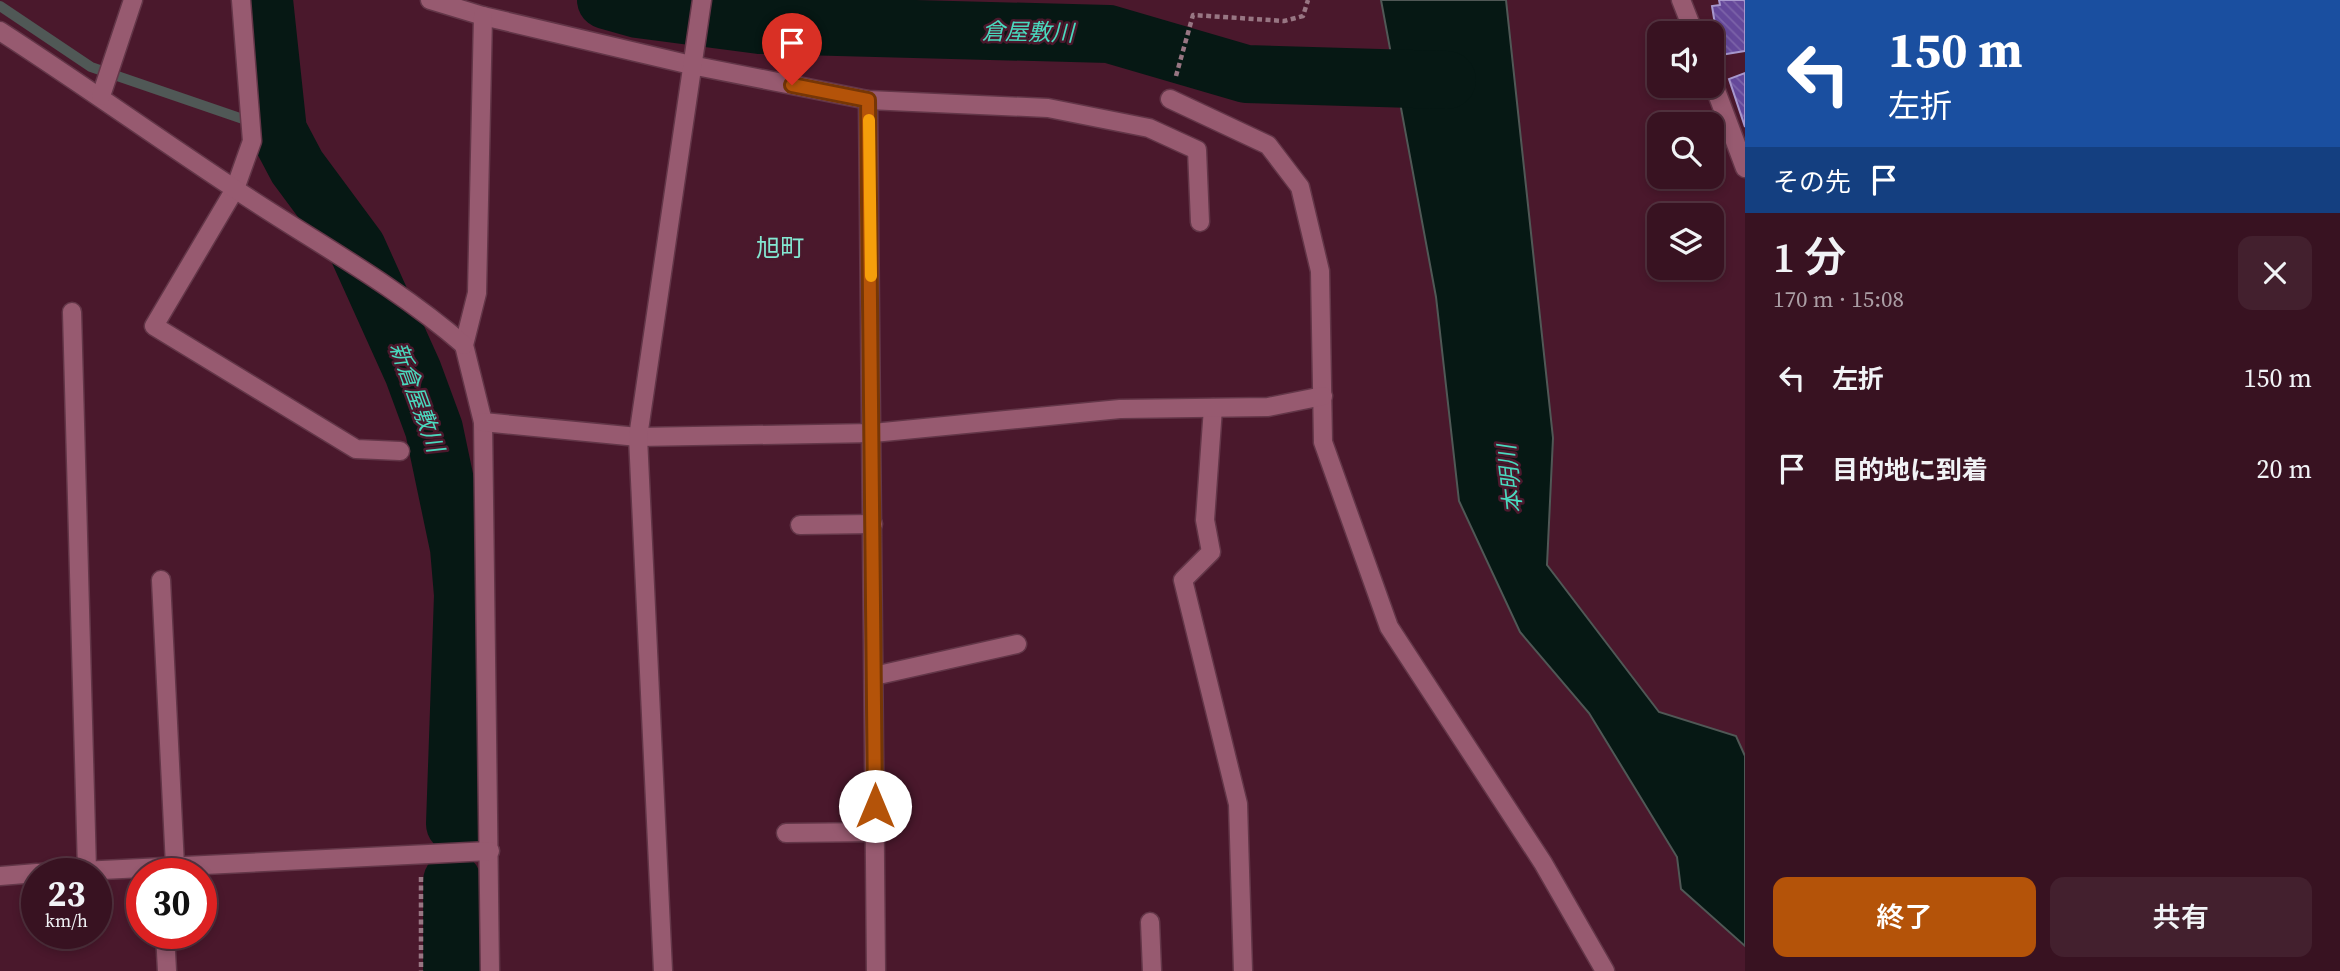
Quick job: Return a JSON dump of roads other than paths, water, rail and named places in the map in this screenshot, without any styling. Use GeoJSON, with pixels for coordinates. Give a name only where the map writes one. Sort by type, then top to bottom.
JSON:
{"type":"FeatureCollection","features":[{"type":"Feature","properties":{"kind":"street"},"geometry":{"type":"LineString","coordinates":[[101,96],[133,0]]}},
{"type":"Feature","properties":{"kind":"street"},"geometry":{"type":"LineString","coordinates":[[241,0],[252,141],[234,189],[154,326],[356,449],[400,451]]}},
{"type":"Feature","properties":{"kind":"street"},"geometry":{"type":"LineString","coordinates":[[430,0],[483,16],[691,65],[868,100],[1048,108],[1149,128],[1197,150],[1200,222]]}},
{"type":"Feature","properties":{"kind":"street"},"geometry":{"type":"LineString","coordinates":[[663,971],[638,437],[702,0]]}},
{"type":"Feature","properties":{"kind":"street"},"geometry":{"type":"LineString","coordinates":[[1681,0],[1689,21]]}},
{"type":"Feature","properties":{"kind":"street"},"geometry":{"type":"LineString","coordinates":[[483,16],[477,293],[464,345],[483,422],[490,971]]}},
{"type":"Feature","properties":{"kind":"street"},"geometry":{"type":"LineString","coordinates":[[0,31],[101,96],[234,189],[427,313],[464,345]]}},
{"type":"Feature","properties":{"kind":"street"},"geometry":{"type":"LineString","coordinates":[[1719,98],[1745,168]]}},
{"type":"Feature","properties":{"kind":"street"},"geometry":{"type":"LineString","coordinates":[[1170,99],[1268,145],[1300,187],[1320,271],[1323,442],[1389,626],[1543,863],[1605,971]]}},
{"type":"Feature","properties":{"kind":"street"},"geometry":{"type":"LineString","coordinates":[[868,100],[876,971]]}},
{"type":"Feature","properties":{"kind":"street"},"geometry":{"type":"LineString","coordinates":[[72,312],[87,858]]}},
{"type":"Feature","properties":{"kind":"street"},"geometry":{"type":"LineString","coordinates":[[483,422],[638,437],[873,433],[1120,409],[1268,407],[1324,396]]}},
{"type":"Feature","properties":{"kind":"street"},"geometry":{"type":"LineString","coordinates":[[1213,408],[1205,520],[1211,551],[1183,580],[1238,804],[1243,971]]}},
{"type":"Feature","properties":{"kind":"street"},"geometry":{"type":"LineString","coordinates":[[800,525],[873,523]]}},
{"type":"Feature","properties":{"kind":"street"},"geometry":{"type":"LineString","coordinates":[[161,580],[166,858]]}},
{"type":"Feature","properties":{"kind":"street"},"geometry":{"type":"LineString","coordinates":[[874,676],[1017,644]]}},
{"type":"Feature","properties":{"kind":"street"},"geometry":{"type":"LineString","coordinates":[[786,833],[875,832]]}},
{"type":"Feature","properties":{"kind":"street"},"geometry":{"type":"LineString","coordinates":[[217,866],[490,851]]}},
{"type":"Feature","properties":{"kind":"street"},"geometry":{"type":"LineString","coordinates":[[0,876],[21,874]]}},
{"type":"Feature","properties":{"kind":"street"},"geometry":{"type":"LineString","coordinates":[[1150,922],[1152,971]]}},
{"type":"Feature","properties":{"kind":"street"},"geometry":{"type":"LineString","coordinates":[[166,949],[167,971]]}},
{"type":"Feature","properties":{"kind":"water","name":"本明川"},"geometry":{"type":"Polygon","coordinates":[[[1381,0],[1506,0],[1553,438],[1547,565],[1659,712],[1736,736],[1745,756],[1745,946],[1681,889],[1677,857],[1589,713],[1520,632],[1459,501],[1436,297],[1381,0]]]}},
{"type":"Feature","properties":{"kind":"waterway","name":"新倉屋敷川"},"geometry":{"type":"LineString","coordinates":[[264,0],[278,131],[297,167],[357,248],[413,372],[434,429],[459,548],[463,595],[455,824]]}},
{"type":"Feature","properties":{"kind":"waterway","name":"倉屋敷川"},"geometry":{"type":"LineString","coordinates":[[606,0],[638,9],[760,25],[1109,34],[1246,74],[1447,80]]}},
{"type":"Feature","properties":{"kind":"waterway"},"geometry":{"type":"LineString","coordinates":[[0,6],[91,67],[278,131]]}},
{"type":"Feature","properties":{"kind":"waterway","name":"新倉屋敷川"},"geometry":{"type":"LineString","coordinates":[[452,881],[452,971]]}},
{"type":"Feature","properties":{"kind":"district","name":"旭町"},"geometry":{"type":"Point","coordinates":[780,248]}}]}
